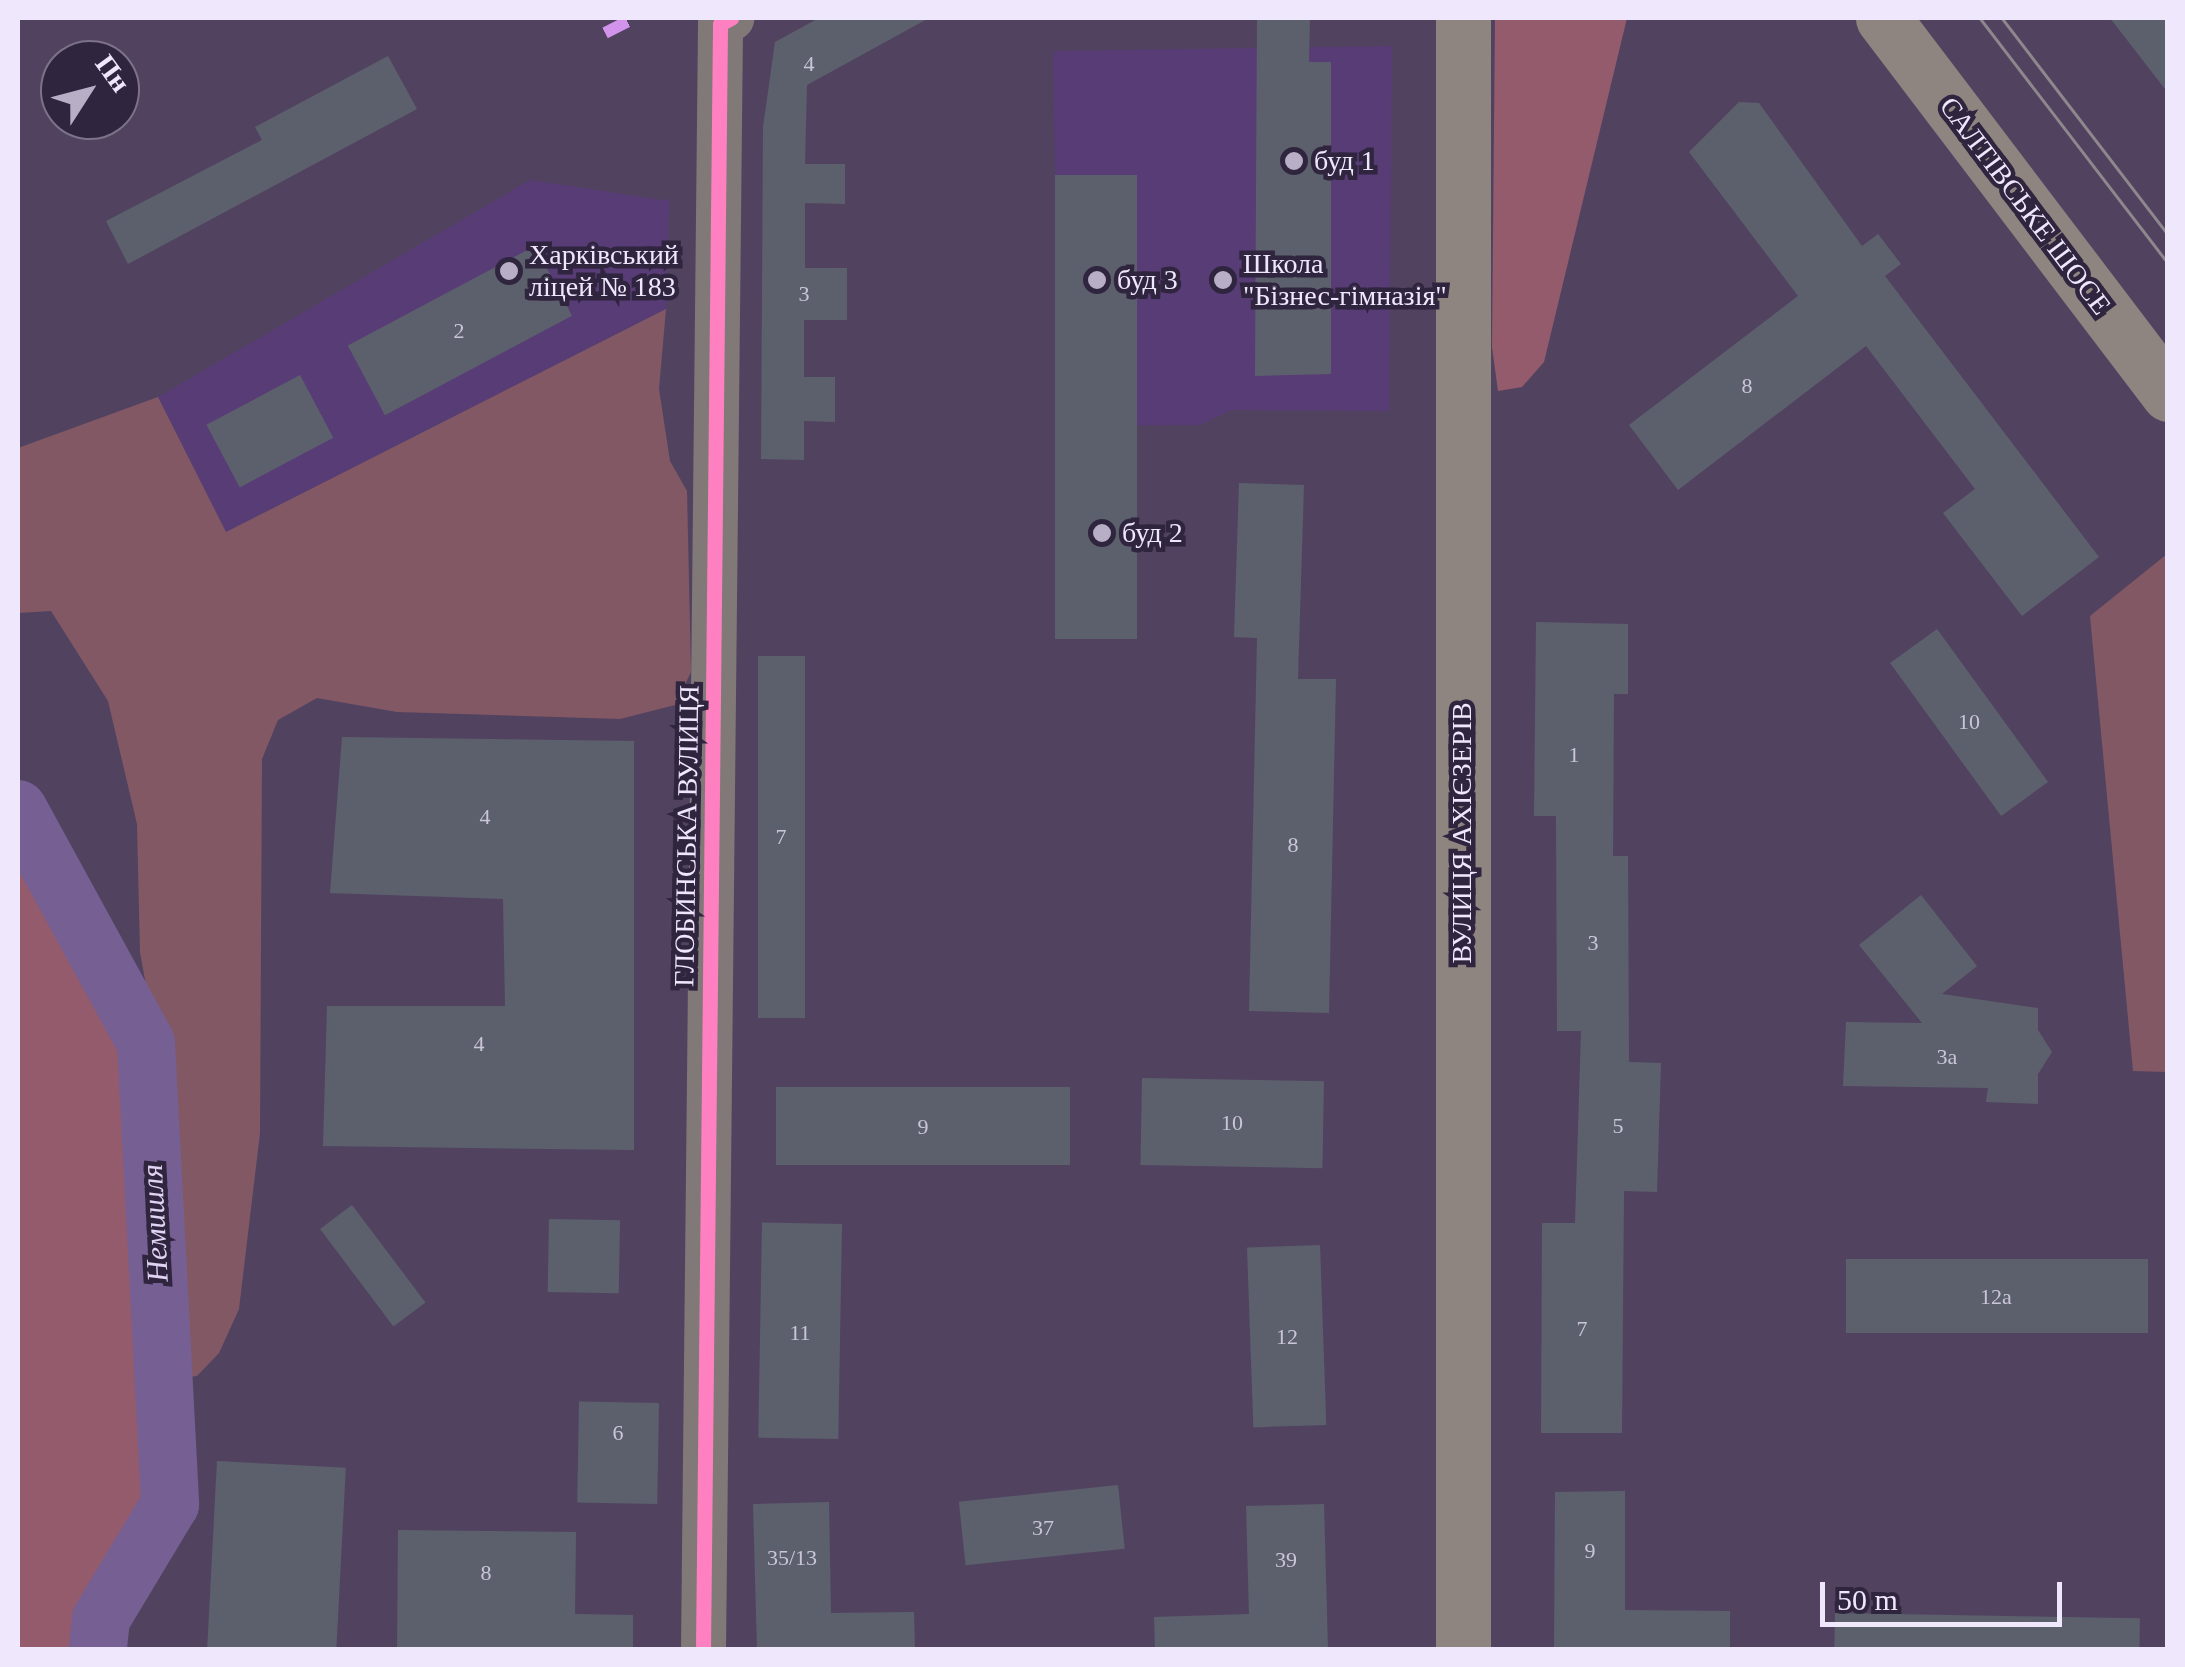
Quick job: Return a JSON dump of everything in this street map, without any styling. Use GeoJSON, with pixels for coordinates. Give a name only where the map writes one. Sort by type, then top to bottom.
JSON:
{"type":"FeatureCollection","features":[{"type":"Feature","properties":{"kind":"main road","name":"ВУЛИЦЯ АХІЄЗЕРІВ"},"geometry":{"type":"LineString","coordinates":[[1463,18],[1463,1650]]}},
{"type":"Feature","properties":{"kind":"main road","name":"САЛТІВСЬКЕ ШОСЕ"},"geometry":{"type":"LineString","coordinates":[[1883,18],[2168,394]]}},
{"type":"Feature","properties":{"kind":"street","name":"ГЛОБИНСЬКА ВУЛИЦЯ"},"geometry":{"type":"LineString","coordinates":[[704,1650],[726,21]]}},
{"type":"Feature","properties":{"kind":"shaded area"},"geometry":{"type":"Polygon","coordinates":[[[1495,18],[1627,18],[1544,362],[1522,387],[1498,391],[1492,347],[1495,18]]]}},
{"type":"Feature","properties":{"kind":"shaded area","name":"Школа \"Бізнес-гімназія\""},"geometry":{"type":"Polygon","coordinates":[[[1392,46],[1389,411],[1231,410],[1200,425],[1059,426],[1053,51],[1392,46]]]}},
{"type":"Feature","properties":{"kind":"shaded area"},"geometry":{"type":"Polygon","coordinates":[[[530,180],[669,201],[666,309],[226,532],[158,397],[530,180]]]}},
{"type":"Feature","properties":{"kind":"shaded area"},"geometry":{"type":"Polygon","coordinates":[[[666,309],[659,389],[670,461],[687,491],[691,672],[675,705],[620,719],[397,712],[317,698],[278,720],[262,759],[260,1133],[239,1309],[219,1353],[197,1376],[178,1378],[161,1069],[140,952],[137,824],[108,701],[51,611],[18,613],[18,448],[158,397],[226,532],[666,309]]]}},
{"type":"Feature","properties":{"kind":"shaded area"},"geometry":{"type":"Polygon","coordinates":[[[2167,554],[2167,1072],[2133,1071],[2090,616],[2167,554]]]}},
{"type":"Feature","properties":{"kind":"shaded area"},"geometry":{"type":"Polygon","coordinates":[[[18,838],[64,914],[132,1059],[155,1498],[79,1628],[77,1649],[18,1649],[18,838]]]}},
{"type":"Feature","properties":{"kind":"building"},"geometry":{"type":"Polygon","coordinates":[[[819,18],[929,18],[807,85],[805,164],[845,164],[845,204],[805,203],[805,268],[847,268],[847,320],[804,320],[804,377],[835,377],[835,422],[804,421],[804,460],[761,459],[763,127],[775,42],[819,18]]]}},
{"type":"Feature","properties":{"kind":"building","name":"буд 1"},"geometry":{"type":"Polygon","coordinates":[[[1257,18],[1310,18],[1309,62],[1331,62],[1331,374],[1255,376],[1257,18]]]}},
{"type":"Feature","properties":{"kind":"building"},"geometry":{"type":"Polygon","coordinates":[[[2110,18],[2168,18],[2168,93],[2110,18]]]}},
{"type":"Feature","properties":{"kind":"building"},"geometry":{"type":"Polygon","coordinates":[[[388,56],[417,109],[128,264],[106,221],[262,140],[255,127],[388,56]]]}},
{"type":"Feature","properties":{"kind":"building"},"geometry":{"type":"Polygon","coordinates":[[[1739,102],[1759,103],[1862,246],[1878,234],[1901,264],[1885,276],[2099,557],[2022,616],[1943,513],[1975,489],[1866,346],[1678,490],[1629,425],[1798,296],[1689,152],[1739,102]]]}},
{"type":"Feature","properties":{"kind":"building"},"geometry":{"type":"Polygon","coordinates":[[[1055,175],[1137,175],[1137,639],[1055,639],[1055,175]]]}},
{"type":"Feature","properties":{"kind":"building"},"geometry":{"type":"Polygon","coordinates":[[[535,246],[572,316],[385,415],[348,346],[535,246]]]}},
{"type":"Feature","properties":{"kind":"building"},"geometry":{"type":"Polygon","coordinates":[[[300,375],[333,438],[240,487],[206,425],[300,375]]]}},
{"type":"Feature","properties":{"kind":"building"},"geometry":{"type":"Polygon","coordinates":[[[1239,483],[1304,485],[1298,679],[1336,679],[1329,1013],[1249,1011],[1257,638],[1234,637],[1239,483]]]}},
{"type":"Feature","properties":{"kind":"building"},"geometry":{"type":"Polygon","coordinates":[[[1536,622],[1628,624],[1628,694],[1614,694],[1613,856],[1628,856],[1629,1062],[1661,1063],[1657,1192],[1624,1191],[1622,1433],[1541,1433],[1542,1223],[1575,1223],[1581,1031],[1557,1031],[1556,816],[1534,816],[1536,622]]]}},
{"type":"Feature","properties":{"kind":"building"},"geometry":{"type":"Polygon","coordinates":[[[1937,629],[2048,782],[2001,816],[1890,663],[1937,629]]]}},
{"type":"Feature","properties":{"kind":"building"},"geometry":{"type":"Polygon","coordinates":[[[758,656],[805,656],[805,1018],[758,1018],[758,656]]]}},
{"type":"Feature","properties":{"kind":"building"},"geometry":{"type":"Polygon","coordinates":[[[342,737],[634,741],[634,1150],[323,1146],[327,1006],[505,1006],[503,899],[330,893],[342,737]]]}},
{"type":"Feature","properties":{"kind":"building"},"geometry":{"type":"Polygon","coordinates":[[[1921,895],[1977,966],[1942,994],[2038,1008],[2038,1030],[2052,1052],[2038,1074],[2038,1104],[1986,1102],[1988,1088],[1843,1086],[1846,1022],[1922,1023],[1859,945],[1921,895]]]}},
{"type":"Feature","properties":{"kind":"building"},"geometry":{"type":"Polygon","coordinates":[[[1142,1078],[1324,1081],[1322,1168],[1140,1165],[1142,1078]]]}},
{"type":"Feature","properties":{"kind":"building"},"geometry":{"type":"Polygon","coordinates":[[[776,1087],[1070,1087],[1070,1165],[776,1165],[776,1087]]]}},
{"type":"Feature","properties":{"kind":"building"},"geometry":{"type":"Polygon","coordinates":[[[352,1205],[425,1302],[393,1327],[320,1229],[352,1205]]]}},
{"type":"Feature","properties":{"kind":"building"},"geometry":{"type":"Polygon","coordinates":[[[549,1219],[620,1220],[619,1293],[548,1292],[549,1219]]]}},
{"type":"Feature","properties":{"kind":"building"},"geometry":{"type":"Polygon","coordinates":[[[762,1223],[842,1224],[838,1439],[758,1438],[762,1223]]]}},
{"type":"Feature","properties":{"kind":"building"},"geometry":{"type":"Polygon","coordinates":[[[1320,1245],[1326,1425],[1253,1427],[1247,1248],[1320,1245]]]}},
{"type":"Feature","properties":{"kind":"building"},"geometry":{"type":"Polygon","coordinates":[[[1846,1259],[2148,1259],[2148,1333],[1846,1333],[1846,1259]]]}},
{"type":"Feature","properties":{"kind":"building"},"geometry":{"type":"Polygon","coordinates":[[[579,1402],[659,1403],[657,1504],[577,1503],[579,1402]]]}},
{"type":"Feature","properties":{"kind":"building"},"geometry":{"type":"Polygon","coordinates":[[[217,1461],[346,1468],[336,1650],[207,1650],[217,1461]]]}},
{"type":"Feature","properties":{"kind":"building"},"geometry":{"type":"Polygon","coordinates":[[[1118,1485],[1125,1549],[966,1565],[959,1502],[1118,1485]]]}},
{"type":"Feature","properties":{"kind":"building"},"geometry":{"type":"Polygon","coordinates":[[[1625,1491],[1625,1610],[1730,1611],[1730,1650],[1554,1650],[1555,1492],[1625,1491]]]}},
{"type":"Feature","properties":{"kind":"building"},"geometry":{"type":"Polygon","coordinates":[[[829,1502],[831,1613],[914,1612],[915,1650],[757,1650],[753,1504],[829,1502]]]}},
{"type":"Feature","properties":{"kind":"building"},"geometry":{"type":"Polygon","coordinates":[[[1324,1504],[1328,1650],[1155,1650],[1154,1617],[1249,1614],[1246,1506],[1324,1504]]]}},
{"type":"Feature","properties":{"kind":"building"},"geometry":{"type":"Polygon","coordinates":[[[398,1530],[576,1532],[575,1614],[633,1615],[633,1650],[397,1650],[398,1530]]]}},
{"type":"Feature","properties":{"kind":"building"},"geometry":{"type":"Polygon","coordinates":[[[1835,1613],[2140,1618],[2139,1650],[1834,1650],[1835,1613]]]}},
{"type":"Feature","properties":{"kind":"waterway","name":"Немишля"},"geometry":{"type":"LineString","coordinates":[[18,809],[146,1043],[170,1504],[101,1619],[98,1650]]}},
{"type":"Feature","properties":{"kind":"tram line"},"geometry":{"type":"LineString","coordinates":[[1980,18],[2168,263]]}},
{"type":"Feature","properties":{"kind":"tram line"},"geometry":{"type":"LineString","coordinates":[[2002,18],[2168,234]]}},
{"type":"Feature","properties":{"kind":"marked path"},"geometry":{"type":"LineString","coordinates":[[605,33],[634,18]]}},
{"type":"Feature","properties":{"kind":"cycle path"},"geometry":{"type":"LineString","coordinates":[[703,1650],[720,24],[731,18]]}},
{"type":"Feature","properties":{"kind":"place","name":"буд 1"},"geometry":{"type":"Point","coordinates":[1294,161]}},
{"type":"Feature","properties":{"kind":"place","name":"Харківський ліцей № 183"},"geometry":{"type":"Point","coordinates":[509,271]}},
{"type":"Feature","properties":{"kind":"place","name":"буд 3"},"geometry":{"type":"Point","coordinates":[1097,280]}},
{"type":"Feature","properties":{"kind":"place","name":"Школа \"Бізнес-гімназія\""},"geometry":{"type":"Point","coordinates":[1223,280]}},
{"type":"Feature","properties":{"kind":"place","name":"буд 2"},"geometry":{"type":"Point","coordinates":[1102,533]}}]}
